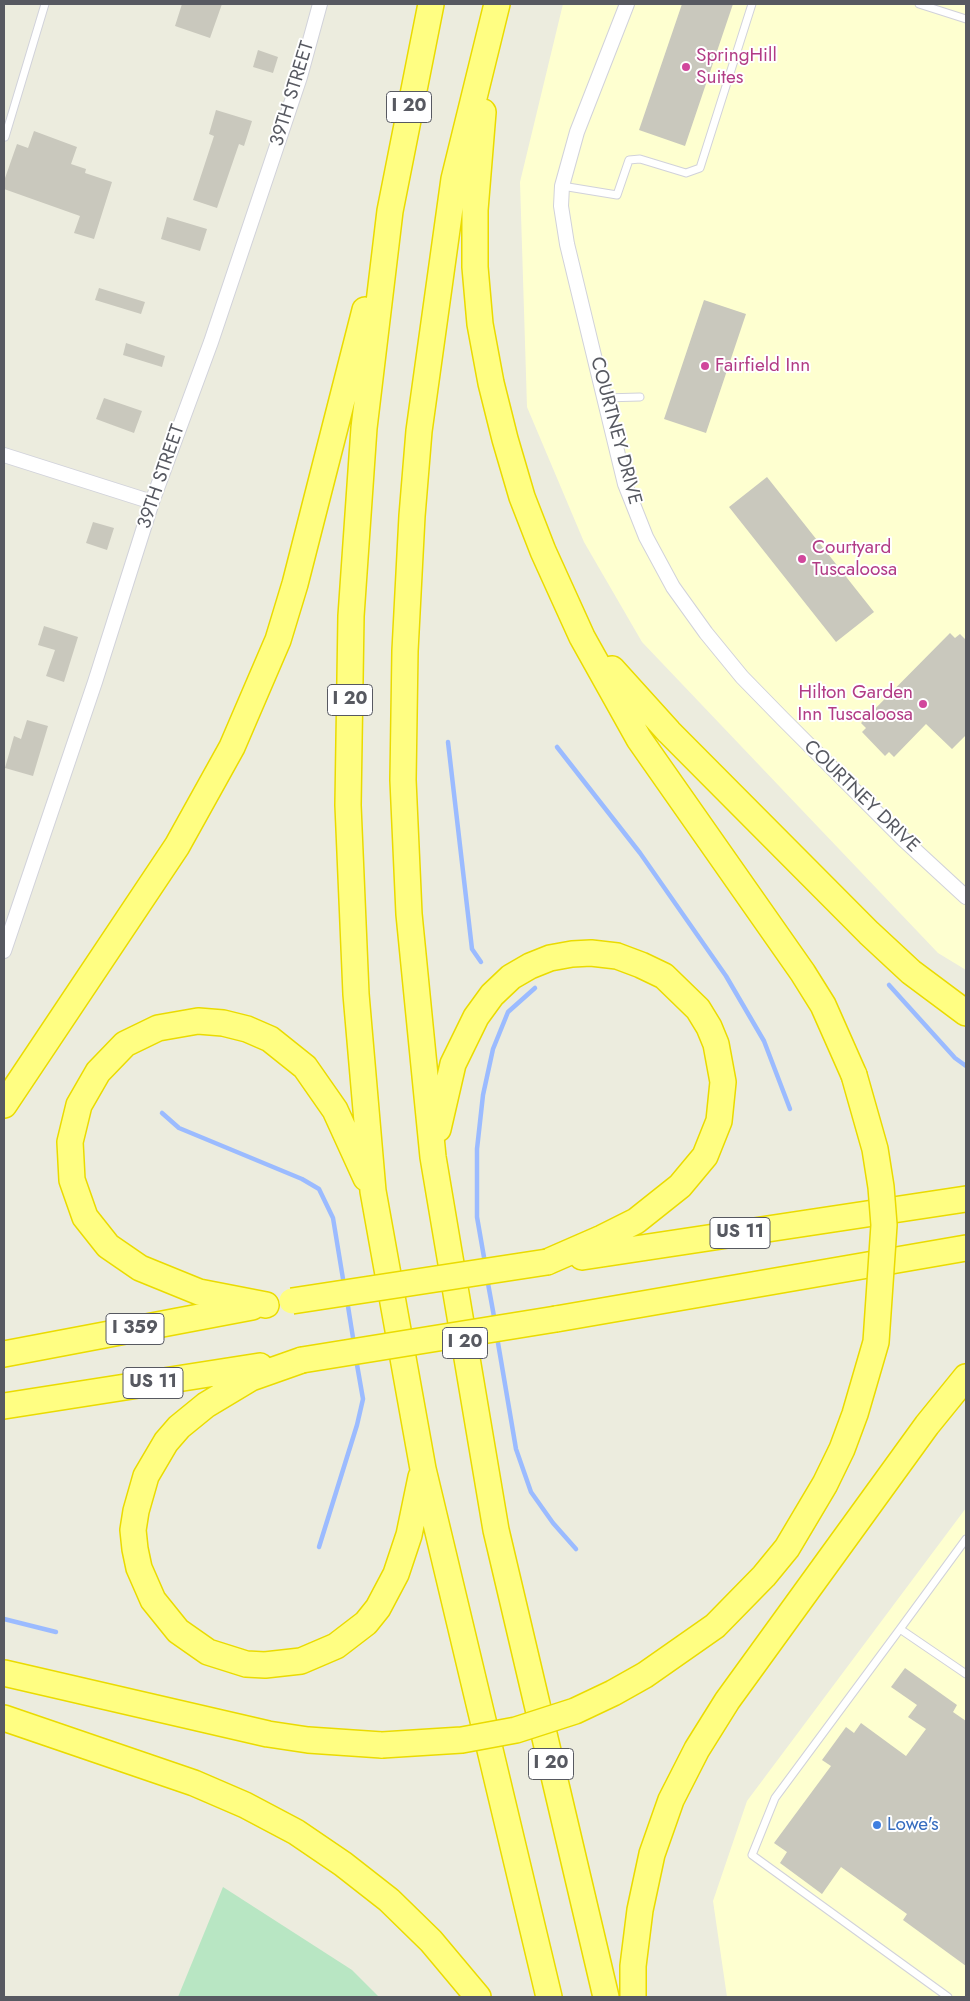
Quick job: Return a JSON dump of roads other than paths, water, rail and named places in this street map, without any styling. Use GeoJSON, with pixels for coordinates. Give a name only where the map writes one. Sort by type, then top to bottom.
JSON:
{"type":"FeatureCollection","features":[{"type":"Feature","properties":{"kind":"highway","name":"I 20"},"geometry":{"type":"LineString","coordinates":[[431,4],[390,211],[364,428],[351,616],[348,815],[356,994],[373,1191],[423,1469],[549,1997]]}},
{"type":"Feature","properties":{"kind":"highway","name":"I 20"},"geometry":{"type":"LineString","coordinates":[[496,10],[454,179],[429,347],[412,516],[405,651],[403,780],[409,914],[433,1156],[496,1530],[606,1997]]}},
{"type":"Feature","properties":{"kind":"highway"},"geometry":{"type":"LineString","coordinates":[[4,1673],[268,1734],[317,1741],[382,1745],[462,1740],[516,1730],[575,1711],[614,1693],[645,1675],[715,1626],[764,1576],[787,1548],[826,1484],[855,1414],[876,1342],[884,1225],[875,1149],[854,1074],[823,1005],[760,909],[639,739],[582,638],[543,551],[522,497],[491,383],[480,324],[475,267],[475,210],[496,10]]}},
{"type":"Feature","properties":{"kind":"highway"},"geometry":{"type":"LineString","coordinates":[[4,1106],[177,846],[232,746],[256,694],[278,640],[296,584],[390,211]]}},
{"type":"Feature","properties":{"kind":"highway"},"geometry":{"type":"LineString","coordinates":[[582,638],[668,732],[869,933],[910,972],[966,1013]]}},
{"type":"Feature","properties":{"kind":"highway"},"geometry":{"type":"LineString","coordinates":[[433,1156],[444,1096],[453,1064],[465,1037],[492,995],[511,977],[550,958],[591,953],[617,956],[641,965],[664,976],[684,993],[709,1027],[721,1063],[722,1102],[719,1121],[705,1156],[680,1186],[636,1221],[547,1262]]}},
{"type":"Feature","properties":{"kind":"highway"},"geometry":{"type":"LineString","coordinates":[[266,1305],[199,1292],[140,1268],[108,1246],[85,1217],[72,1180],[70,1142],[79,1105],[98,1072],[110,1057],[125,1044],[142,1035],[178,1023],[198,1021],[223,1023],[247,1029],[270,1039],[305,1067],[320,1087],[335,1110],[373,1191]]}},
{"type":"Feature","properties":{"kind":"highway","name":"US 11"},"geometry":{"type":"LineString","coordinates":[[547,1262],[966,1199]]}},
{"type":"Feature","properties":{"kind":"highway","name":"US 11"},"geometry":{"type":"LineString","coordinates":[[4,1406],[556,1319],[966,1248]]}},
{"type":"Feature","properties":{"kind":"highway","name":"I 359"},"geometry":{"type":"LineString","coordinates":[[4,1354],[266,1305],[547,1262]]}},
{"type":"Feature","properties":{"kind":"highway"},"geometry":{"type":"LineString","coordinates":[[302,1360],[251,1378],[206,1405],[179,1427],[166,1442],[146,1476],[136,1511],[133,1530],[135,1549],[139,1568],[153,1600],[178,1630],[208,1652],[246,1664],[273,1665],[301,1661],[336,1646],[366,1623],[378,1608],[396,1574],[410,1529],[423,1469]]}},
{"type":"Feature","properties":{"kind":"highway"},"geometry":{"type":"LineString","coordinates":[[633,1997],[633,1966],[640,1910],[652,1854],[671,1800],[697,1749],[750,1670],[927,1425],[966,1377]]}},
{"type":"Feature","properties":{"kind":"highway"},"geometry":{"type":"LineString","coordinates":[[4,1718],[194,1783],[245,1805],[296,1832],[343,1864],[389,1900],[431,1941],[478,1997]]}},
{"type":"Feature","properties":{"kind":"street","name":"39TH STREET"},"geometry":{"type":"LineString","coordinates":[[4,951],[92,691],[152,502],[212,342],[300,77],[320,4]]}},
{"type":"Feature","properties":{"kind":"street","name":"COURTNEY DRIVE"},"geometry":{"type":"LineString","coordinates":[[627,4],[577,132],[562,186],[561,206],[567,244],[625,484],[646,537],[673,587],[706,633],[742,677],[903,839],[966,897]]}},
{"type":"Feature","properties":{"kind":"street"},"geometry":{"type":"LineString","coordinates":[[4,455],[152,502]]}},
{"type":"Feature","properties":{"kind":"lane"},"geometry":{"type":"LineString","coordinates":[[6,137],[45,4]]}},
{"type":"Feature","properties":{"kind":"lane"},"geometry":{"type":"LineString","coordinates":[[562,186],[617,195],[629,160],[640,159],[686,173],[700,168],[752,4]]}},
{"type":"Feature","properties":{"kind":"lane"},"geometry":{"type":"LineString","coordinates":[[919,4],[966,20]]}},
{"type":"Feature","properties":{"kind":"lane"},"geometry":{"type":"LineString","coordinates":[[604,398],[640,397]]}},
{"type":"Feature","properties":{"kind":"lane"},"geometry":{"type":"LineString","coordinates":[[948,1997],[752,1855],[775,1798],[966,1539]]}},
{"type":"Feature","properties":{"kind":"lane"},"geometry":{"type":"LineString","coordinates":[[900,1629],[966,1674]]}},
{"type":"Feature","properties":{"kind":"waterway"},"geometry":{"type":"LineString","coordinates":[[448,742],[472,949],[481,962]]}},
{"type":"Feature","properties":{"kind":"waterway"},"geometry":{"type":"LineString","coordinates":[[557,747],[640,853],[726,976],[764,1041],[790,1109]]}},
{"type":"Feature","properties":{"kind":"waterway"},"geometry":{"type":"LineString","coordinates":[[889,985],[955,1058],[966,1066]]}},
{"type":"Feature","properties":{"kind":"waterway"},"geometry":{"type":"LineString","coordinates":[[485,1263],[477,1217],[477,1149],[483,1095],[493,1049],[508,1012],[535,988]]}},
{"type":"Feature","properties":{"kind":"waterway"},"geometry":{"type":"LineString","coordinates":[[162,1113],[179,1128],[302,1179],[319,1189],[333,1218],[344,1285]]}},
{"type":"Feature","properties":{"kind":"waterway"},"geometry":{"type":"LineString","coordinates":[[487,1278],[495,1322]]}},
{"type":"Feature","properties":{"kind":"waterway"},"geometry":{"type":"LineString","coordinates":[[347,1300],[354,1344]]}},
{"type":"Feature","properties":{"kind":"waterway"},"geometry":{"type":"LineString","coordinates":[[497,1337],[516,1449],[531,1492],[553,1523],[576,1549]]}},
{"type":"Feature","properties":{"kind":"waterway"},"geometry":{"type":"LineString","coordinates":[[319,1547],[357,1425],[363,1399],[356,1359]]}},
{"type":"Feature","properties":{"kind":"waterway"},"geometry":{"type":"LineString","coordinates":[[4,1619],[56,1632]]}},
{"type":"Feature","properties":{"kind":"place","name":"SpringHill Suites"},"geometry":{"type":"Point","coordinates":[686,67]}},
{"type":"Feature","properties":{"kind":"place","name":"Fairfield Inn"},"geometry":{"type":"Point","coordinates":[705,366]}},
{"type":"Feature","properties":{"kind":"place","name":"Courtyard Tuscaloosa"},"geometry":{"type":"Point","coordinates":[802,559]}},
{"type":"Feature","properties":{"kind":"place","name":"Hilton Garden Inn Tuscaloosa"},"geometry":{"type":"Point","coordinates":[923,704]}},
{"type":"Feature","properties":{"kind":"place","name":"Lowe's"},"geometry":{"type":"Point","coordinates":[877,1825]}}]}
